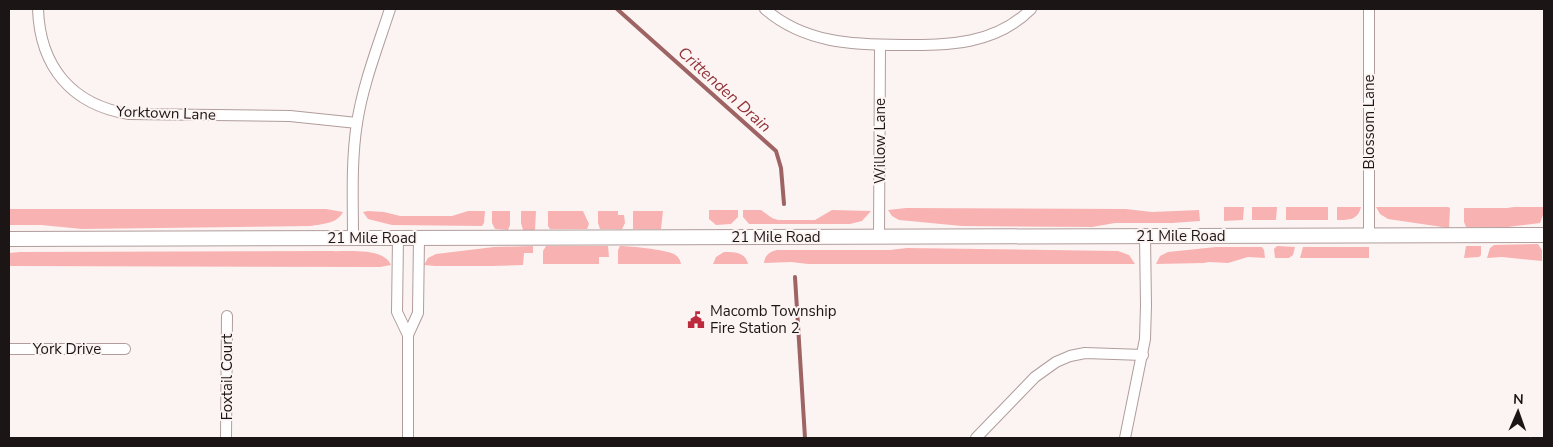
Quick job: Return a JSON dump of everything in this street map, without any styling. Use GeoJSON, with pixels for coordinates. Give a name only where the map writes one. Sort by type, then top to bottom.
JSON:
{"type":"FeatureCollection","features":[{"type":"Feature","properties":{"kind":"street","name":"Yorktown Lane"},"geometry":{"type":"LineString","coordinates":[[38,9],[41,40],[55,68],[72,89],[83,98],[104,109],[129,114],[290,116],[357,123]]}},
{"type":"Feature","properties":{"kind":"street"},"geometry":{"type":"LineString","coordinates":[[353,238],[353,169],[357,123],[366,85],[390,9]]}},
{"type":"Feature","properties":{"kind":"street"},"geometry":{"type":"LineString","coordinates":[[765,9],[782,21],[813,36],[848,43],[880,45],[949,45],[976,40],[1012,24],[1031,9]]}},
{"type":"Feature","properties":{"kind":"street","name":"Blossom Lane"},"geometry":{"type":"LineString","coordinates":[[1369,9],[1369,235]]}},
{"type":"Feature","properties":{"kind":"street","name":"Willow Lane"},"geometry":{"type":"LineString","coordinates":[[879,237],[880,45]]}},
{"type":"Feature","properties":{"kind":"street","name":"21 Mile Road"},"geometry":{"type":"LineString","coordinates":[[9,239],[1544,235]]}},
{"type":"Feature","properties":{"kind":"street"},"geometry":{"type":"LineString","coordinates":[[1125,438],[1143,355],[1146,305],[1145,236]]}},
{"type":"Feature","properties":{"kind":"street"},"geometry":{"type":"LineString","coordinates":[[398,238],[397,312],[408,335]]}},
{"type":"Feature","properties":{"kind":"street"},"geometry":{"type":"LineString","coordinates":[[408,438],[408,335],[418,313],[419,238]]}},
{"type":"Feature","properties":{"kind":"street","name":"Foxtail Court"},"geometry":{"type":"LineString","coordinates":[[226,438],[227,316]]}},
{"type":"Feature","properties":{"kind":"street","name":"York Drive"},"geometry":{"type":"LineString","coordinates":[[9,350],[125,349]]}},
{"type":"Feature","properties":{"kind":"street"},"geometry":{"type":"LineString","coordinates":[[976,438],[1035,377],[1056,362],[1084,353],[1143,355]]}},
{"type":"Feature","properties":{"kind":"shaded area"},"geometry":{"type":"Polygon","coordinates":[[[1224,207],[1244,207],[1243,220],[1224,221],[1224,207]]]}},
{"type":"Feature","properties":{"kind":"shaded area"},"geometry":{"type":"Polygon","coordinates":[[[1252,207],[1277,207],[1276,220],[1252,220],[1252,207]]]}},
{"type":"Feature","properties":{"kind":"shaded area"},"geometry":{"type":"Polygon","coordinates":[[[1286,207],[1328,207],[1328,220],[1286,220],[1286,207]]]}},
{"type":"Feature","properties":{"kind":"shaded area"},"geometry":{"type":"Polygon","coordinates":[[[1337,207],[1361,207],[1358,215],[1355,217],[1337,220],[1337,207]]]}},
{"type":"Feature","properties":{"kind":"shaded area"},"geometry":{"type":"Polygon","coordinates":[[[1376,207],[1448,207],[1450,208],[1449,228],[1388,219],[1380,214],[1376,207]]]}},
{"type":"Feature","properties":{"kind":"shaded area"},"geometry":{"type":"Polygon","coordinates":[[[1543,207],[1540,223],[1508,227],[1466,227],[1464,222],[1464,208],[1543,207]]]}},
{"type":"Feature","properties":{"kind":"shaded area"},"geometry":{"type":"Polygon","coordinates":[[[906,208],[1126,209],[1152,212],[1199,210],[1200,221],[1115,223],[1092,227],[962,226],[899,220],[892,216],[888,210],[906,208]]]}},
{"type":"Feature","properties":{"kind":"shaded area"},"geometry":{"type":"Polygon","coordinates":[[[9,209],[326,209],[343,212],[333,221],[310,226],[82,229],[41,225],[9,225],[9,209]]]}},
{"type":"Feature","properties":{"kind":"shaded area"},"geometry":{"type":"Polygon","coordinates":[[[709,210],[738,210],[738,217],[731,224],[716,225],[709,219],[709,210]]]}},
{"type":"Feature","properties":{"kind":"shaded area"},"geometry":{"type":"Polygon","coordinates":[[[743,210],[761,210],[778,220],[815,220],[832,210],[871,211],[862,221],[850,224],[749,224],[743,217],[743,210]]]}},
{"type":"Feature","properties":{"kind":"shaded area"},"geometry":{"type":"Polygon","coordinates":[[[368,211],[400,216],[452,216],[468,211],[485,211],[482,226],[392,225],[368,219],[363,212],[368,211]]]}},
{"type":"Feature","properties":{"kind":"shaded area"},"geometry":{"type":"Polygon","coordinates":[[[492,211],[510,211],[508,230],[495,229],[492,223],[492,211]]]}},
{"type":"Feature","properties":{"kind":"shaded area"},"geometry":{"type":"Polygon","coordinates":[[[521,211],[536,211],[535,230],[523,230],[521,211]]]}},
{"type":"Feature","properties":{"kind":"shaded area"},"geometry":{"type":"Polygon","coordinates":[[[548,211],[583,211],[589,224],[587,229],[550,229],[548,226],[548,211]]]}},
{"type":"Feature","properties":{"kind":"shaded area"},"geometry":{"type":"Polygon","coordinates":[[[598,211],[618,211],[618,215],[624,215],[625,223],[622,229],[600,229],[598,211]]]}},
{"type":"Feature","properties":{"kind":"shaded area"},"geometry":{"type":"Polygon","coordinates":[[[633,211],[663,211],[661,229],[633,229],[633,211]]]}},
{"type":"Feature","properties":{"kind":"shaded area"},"geometry":{"type":"Polygon","coordinates":[[[1538,244],[1542,250],[1542,261],[1502,257],[1487,258],[1490,248],[1494,245],[1538,244]]]}},
{"type":"Feature","properties":{"kind":"shaded area"},"geometry":{"type":"Polygon","coordinates":[[[533,246],[533,253],[524,253],[523,265],[424,265],[428,258],[436,254],[494,247],[533,246]]]}},
{"type":"Feature","properties":{"kind":"shaded area"},"geometry":{"type":"Polygon","coordinates":[[[546,246],[608,246],[609,257],[599,257],[599,264],[543,264],[543,251],[546,246]]]}},
{"type":"Feature","properties":{"kind":"shaded area"},"geometry":{"type":"Polygon","coordinates":[[[620,246],[648,248],[674,254],[681,264],[618,264],[618,250],[620,246]]]}},
{"type":"Feature","properties":{"kind":"shaded area"},"geometry":{"type":"Polygon","coordinates":[[[1277,246],[1295,247],[1293,255],[1289,258],[1275,258],[1274,249],[1277,246]]]}},
{"type":"Feature","properties":{"kind":"shaded area"},"geometry":{"type":"Polygon","coordinates":[[[1466,246],[1481,246],[1481,255],[1479,257],[1464,258],[1466,246]]]}},
{"type":"Feature","properties":{"kind":"shaded area"},"geometry":{"type":"Polygon","coordinates":[[[1216,247],[1262,247],[1265,258],[1248,257],[1228,263],[1156,264],[1160,256],[1168,252],[1216,247]]]}},
{"type":"Feature","properties":{"kind":"shaded area"},"geometry":{"type":"Polygon","coordinates":[[[1303,247],[1369,247],[1369,258],[1300,258],[1303,247]]]}},
{"type":"Feature","properties":{"kind":"shaded area"},"geometry":{"type":"Polygon","coordinates":[[[907,248],[1118,251],[1129,255],[1135,264],[764,263],[768,254],[777,250],[890,250],[907,248]]]}},
{"type":"Feature","properties":{"kind":"shaded area"},"geometry":{"type":"Polygon","coordinates":[[[354,251],[381,255],[391,265],[380,267],[9,266],[9,253],[20,252],[354,251]]]}},
{"type":"Feature","properties":{"kind":"shaded area"},"geometry":{"type":"Polygon","coordinates":[[[724,252],[742,255],[748,264],[713,264],[716,257],[724,252]]]}},
{"type":"Feature","properties":{"kind":"waterway","name":"Crittenden Drain"},"geometry":{"type":"LineString","coordinates":[[617,9],[776,151],[781,168],[784,204]]}},
{"type":"Feature","properties":{"kind":"waterway","name":"Crittenden Drain"},"geometry":{"type":"LineString","coordinates":[[795,277],[805,438]]}},
{"type":"Feature","properties":{"kind":"place","name":"Macomb Township Fire Station 2"},"geometry":{"type":"Point","coordinates":[696,320]}}]}
